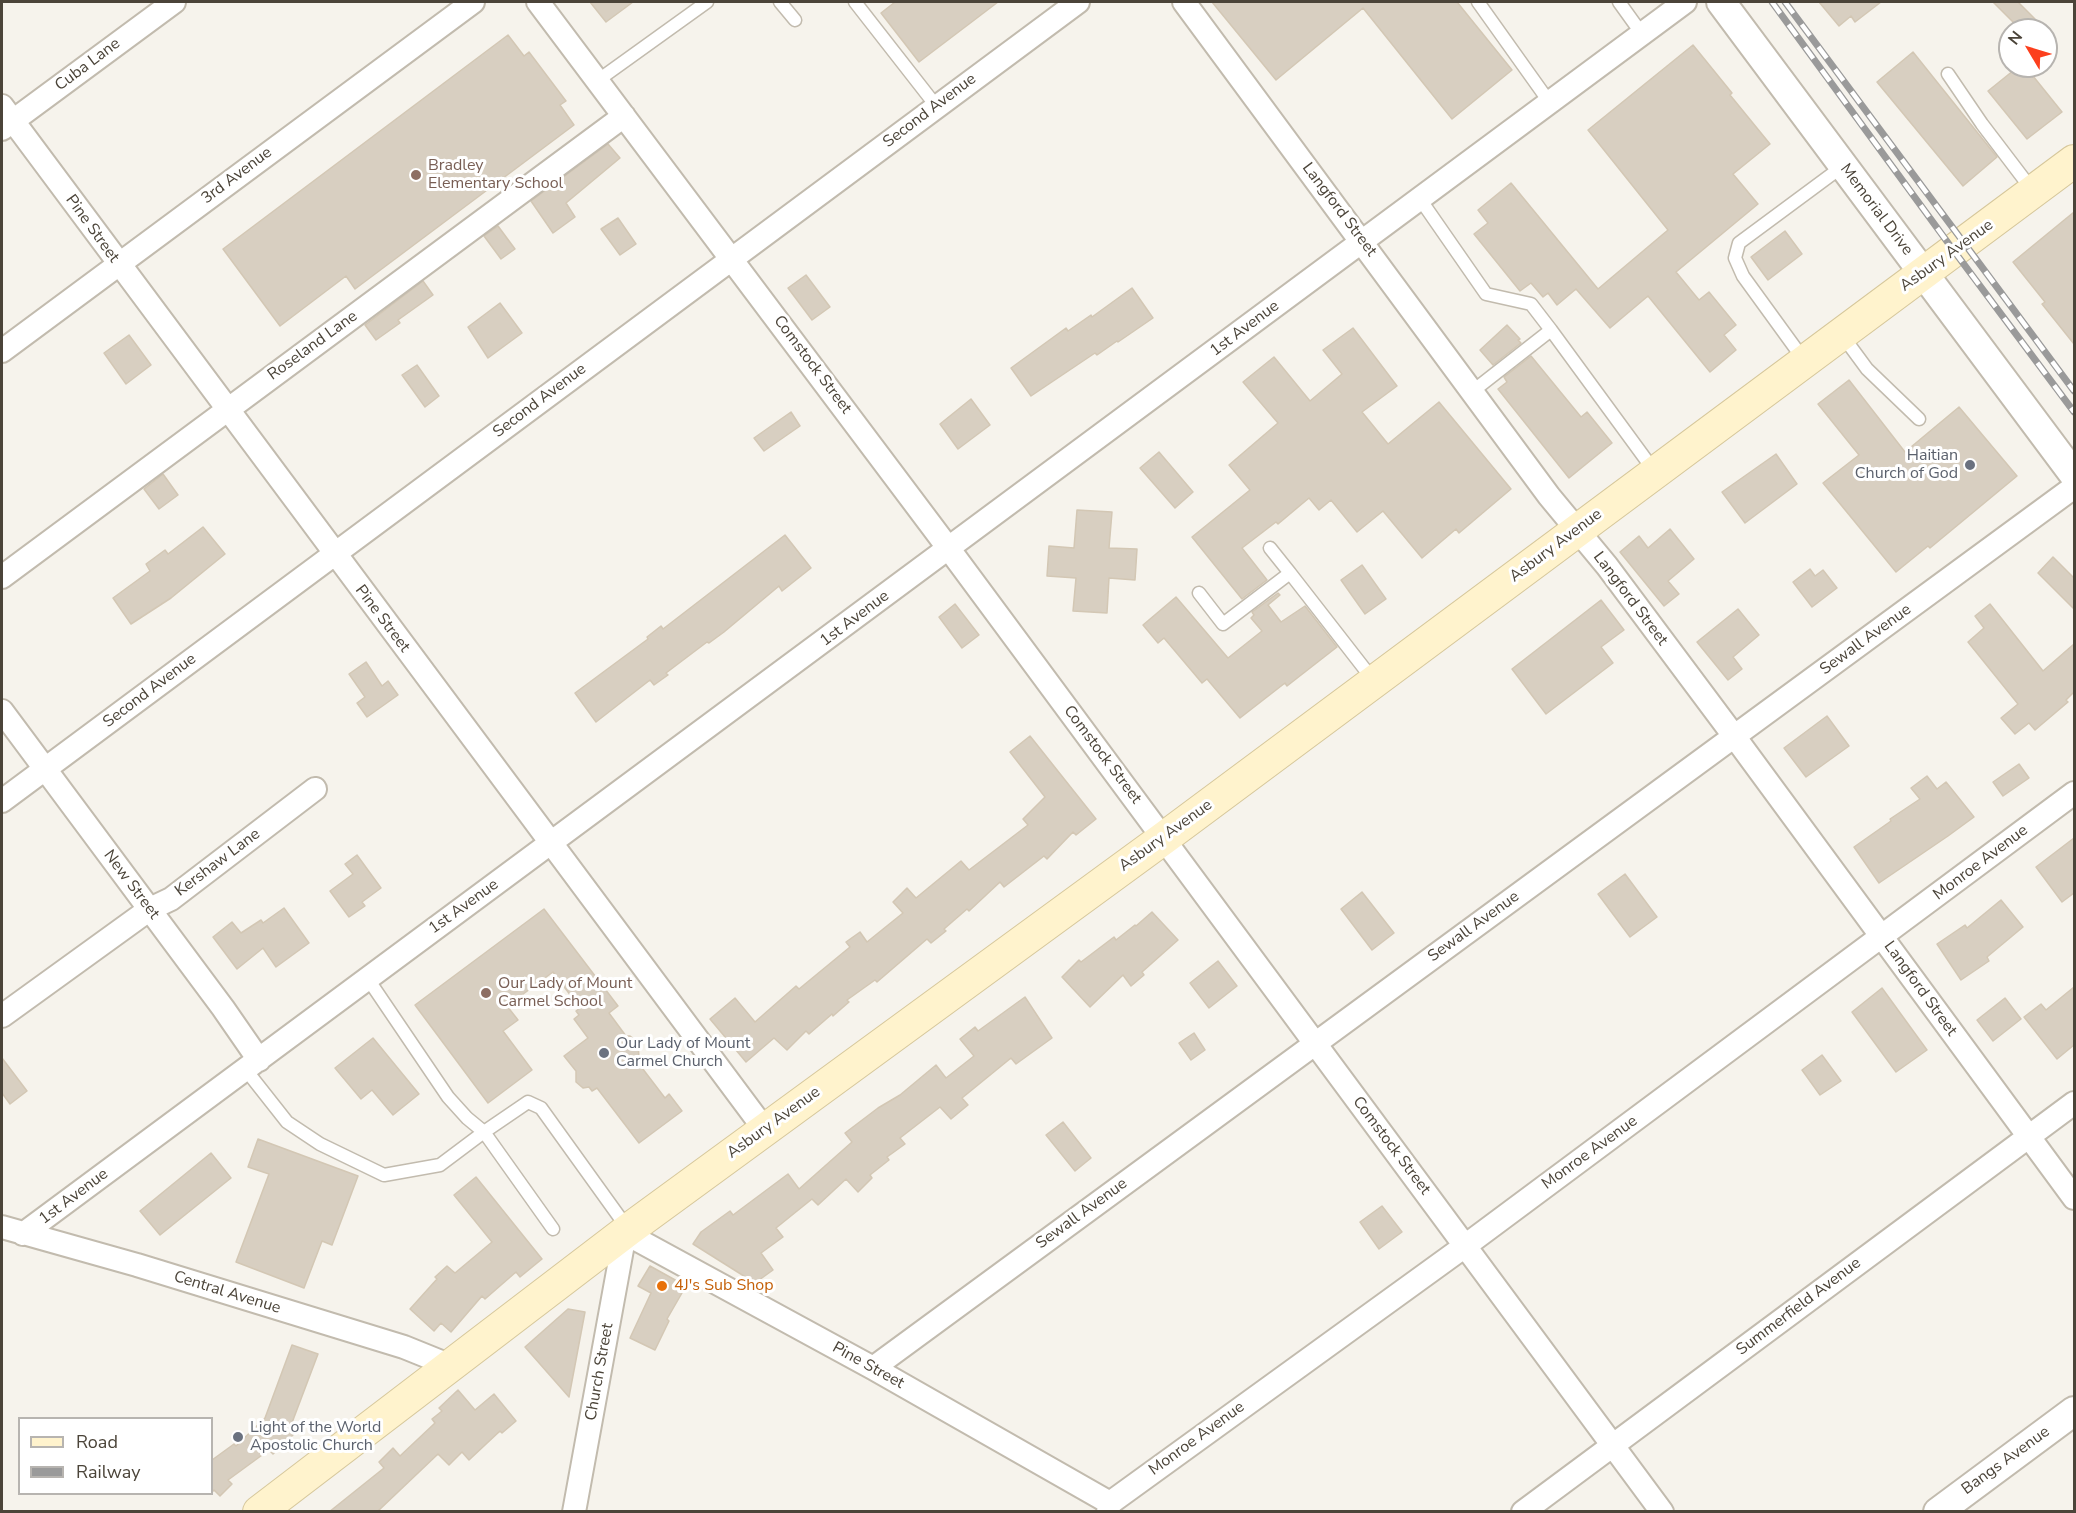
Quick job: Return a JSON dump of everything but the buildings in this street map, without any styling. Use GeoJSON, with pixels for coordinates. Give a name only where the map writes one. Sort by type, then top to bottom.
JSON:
{"type":"FeatureCollection","features":[{"type":"Feature","properties":{"kind":"main road","name":"Asbury Avenue"},"geometry":{"type":"LineString","coordinates":[[259,1512],[627,1231],[1164,838],[2074,161]]}},
{"type":"Feature","properties":{"kind":"street","name":"Cuba Lane"},"geometry":{"type":"LineString","coordinates":[[5,119],[174,2]]}},
{"type":"Feature","properties":{"kind":"street","name":"3rd Avenue"},"geometry":{"type":"LineString","coordinates":[[2,351],[473,2]]}},
{"type":"Feature","properties":{"kind":"street","name":"Comstock Street"},"geometry":{"type":"LineString","coordinates":[[538,2],[949,549],[1662,1512]]}},
{"type":"Feature","properties":{"kind":"street","name":"Second Avenue"},"geometry":{"type":"LineString","coordinates":[[2,801],[1078,2]]}},
{"type":"Feature","properties":{"kind":"street","name":"Langford Street"},"geometry":{"type":"LineString","coordinates":[[1184,2],[1549,496],[1607,566],[1734,736],[2074,1198]]}},
{"type":"Feature","properties":{"kind":"street","name":"1st Avenue"},"geometry":{"type":"LineString","coordinates":[[23,1234],[1685,2]]}},
{"type":"Feature","properties":{"kind":"street","name":"Memorial Drive"},"geometry":{"type":"LineString","coordinates":[[1721,2],[2074,475]]}},
{"type":"Feature","properties":{"kind":"street","name":"Roseland Lane"},"geometry":{"type":"LineString","coordinates":[[2,577],[624,116]]}},
{"type":"Feature","properties":{"kind":"street","name":"Pine Street"},"geometry":{"type":"LineString","coordinates":[[5,119],[118,264],[765,1130]]}},
{"type":"Feature","properties":{"kind":"street","name":"Sewall Avenue"},"geometry":{"type":"LineString","coordinates":[[873,1368],[2074,487]]}},
{"type":"Feature","properties":{"kind":"street","name":"New Street"},"geometry":{"type":"LineString","coordinates":[[2,711],[223,1008],[252,1065]]}},
{"type":"Feature","properties":{"kind":"street","name":"Kershaw Lane"},"geometry":{"type":"LineString","coordinates":[[2,1016],[150,909],[171,899],[315,789]]}},
{"type":"Feature","properties":{"kind":"street","name":"Monroe Avenue"},"geometry":{"type":"LineString","coordinates":[[1109,1507],[2074,793]]}},
{"type":"Feature","properties":{"kind":"street","name":"Summerfield Avenue"},"geometry":{"type":"LineString","coordinates":[[1523,1512],[2074,1103]]}},
{"type":"Feature","properties":{"kind":"street","name":"Central Avenue"},"geometry":{"type":"LineString","coordinates":[[2,1227],[137,1265],[404,1347],[451,1366]]}},
{"type":"Feature","properties":{"kind":"street","name":"Pine Street"},"geometry":{"type":"LineString","coordinates":[[627,1231],[873,1368],[1109,1507]]}},
{"type":"Feature","properties":{"kind":"street","name":"Church Street"},"geometry":{"type":"LineString","coordinates":[[574,1512],[627,1231]]}},
{"type":"Feature","properties":{"kind":"street","name":"Bangs Avenue"},"geometry":{"type":"LineString","coordinates":[[1938,1512],[2074,1411]]}},
{"type":"Feature","properties":{"kind":"lane"},"geometry":{"type":"LineString","coordinates":[[597,81],[707,2]]}},
{"type":"Feature","properties":{"kind":"lane"},"geometry":{"type":"LineString","coordinates":[[780,2],[795,20]]}},
{"type":"Feature","properties":{"kind":"lane"},"geometry":{"type":"LineString","coordinates":[[855,2],[937,107]]}},
{"type":"Feature","properties":{"kind":"lane"},"geometry":{"type":"LineString","coordinates":[[1479,2],[1550,103]]}},
{"type":"Feature","properties":{"kind":"lane"},"geometry":{"type":"LineString","coordinates":[[1618,2],[1642,34]]}},
{"type":"Feature","properties":{"kind":"lane"},"geometry":{"type":"LineString","coordinates":[[1948,74],[1982,124],[2034,192]]}},
{"type":"Feature","properties":{"kind":"lane"},"geometry":{"type":"LineString","coordinates":[[1805,361],[1743,276],[1735,258],[1739,243],[1843,166]]}},
{"type":"Feature","properties":{"kind":"lane"},"geometry":{"type":"LineString","coordinates":[[1420,199],[1486,294],[1531,303],[1655,472]]}},
{"type":"Feature","properties":{"kind":"lane"},"geometry":{"type":"LineString","coordinates":[[1473,391],[1551,330]]}},
{"type":"Feature","properties":{"kind":"lane"},"geometry":{"type":"LineString","coordinates":[[1842,334],[1867,369],[1919,419]]}},
{"type":"Feature","properties":{"kind":"lane"},"geometry":{"type":"LineString","coordinates":[[1270,548],[1374,682]]}},
{"type":"Feature","properties":{"kind":"lane"},"geometry":{"type":"LineString","coordinates":[[1199,593],[1223,624],[1290,573]]}},
{"type":"Feature","properties":{"kind":"lane"},"geometry":{"type":"LineString","coordinates":[[368,979],[448,1097],[467,1118],[484,1132],[553,1229]]}},
{"type":"Feature","properties":{"kind":"lane"},"geometry":{"type":"LineString","coordinates":[[252,1065],[287,1122],[320,1144],[384,1175],[440,1165],[528,1102],[542,1107],[627,1231]]}},
{"type":"Feature","properties":{"kind":"railway"},"geometry":{"type":"LineString","coordinates":[[1772,2],[2074,412]]}},
{"type":"Feature","properties":{"kind":"railway"},"geometry":{"type":"LineString","coordinates":[[1785,2],[2074,391]]}},
{"type":"Feature","properties":{"kind":"place","name":"Bradley Elementary School"},"geometry":{"type":"Point","coordinates":[416,175]}},
{"type":"Feature","properties":{"kind":"place","name":"Haitian Church of God"},"geometry":{"type":"Point","coordinates":[1970,465]}},
{"type":"Feature","properties":{"kind":"place","name":"Our Lady of Mount Carmel School"},"geometry":{"type":"Point","coordinates":[486,993]}},
{"type":"Feature","properties":{"kind":"place","name":"Our Lady of Mount Carmel Church"},"geometry":{"type":"Point","coordinates":[604,1053]}},
{"type":"Feature","properties":{"kind":"place","name":"4J's Sub Shop"},"geometry":{"type":"Point","coordinates":[662,1286]}},
{"type":"Feature","properties":{"kind":"place","name":"Light of the World Apostolic Church"},"geometry":{"type":"Point","coordinates":[238,1437]}}]}
